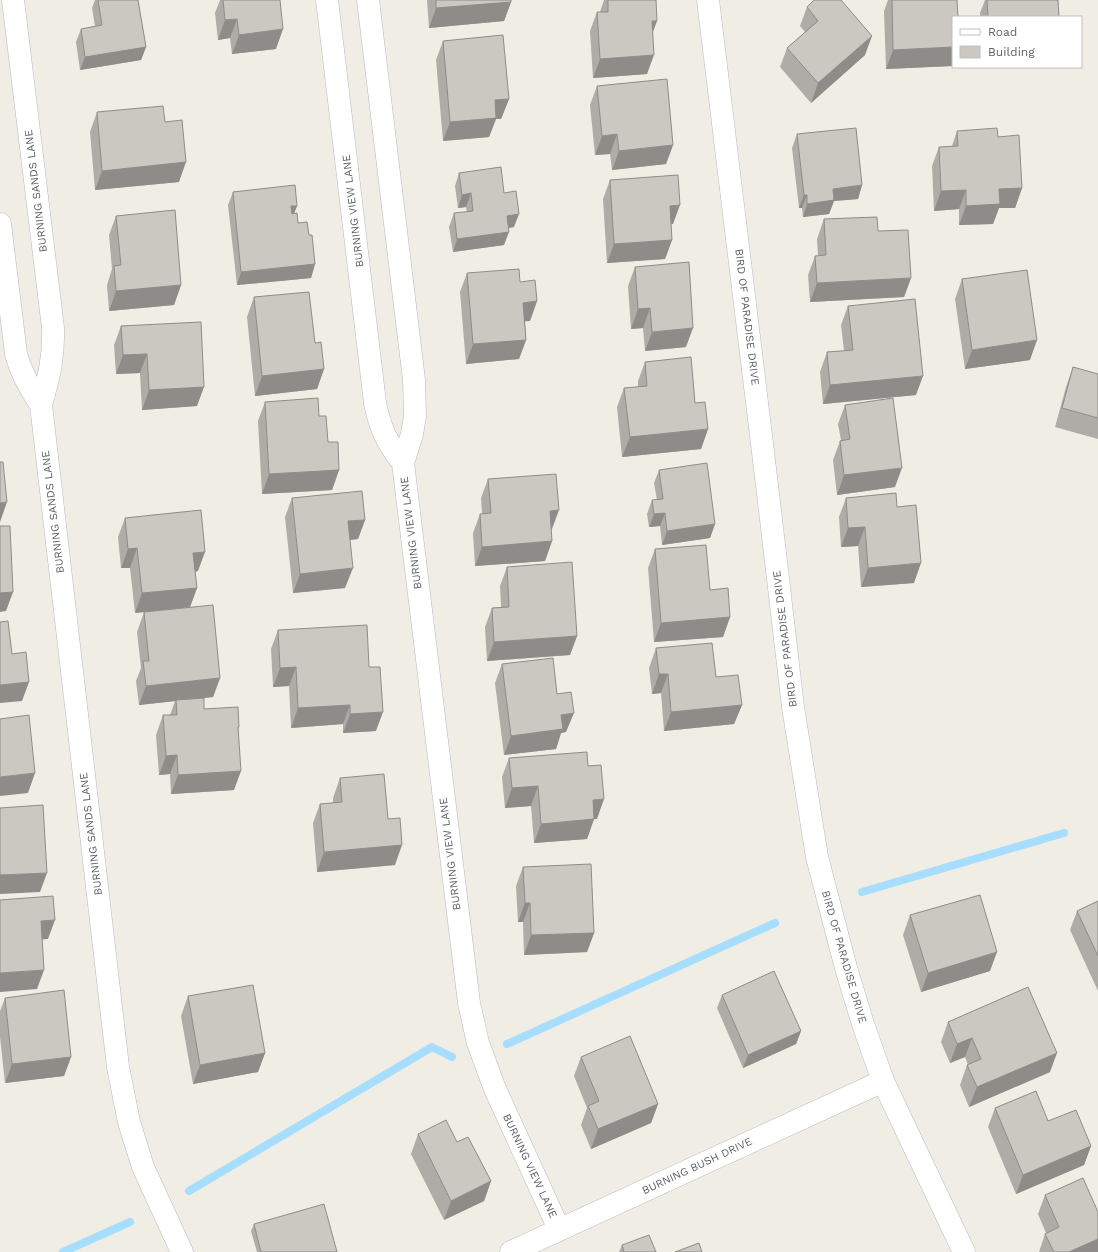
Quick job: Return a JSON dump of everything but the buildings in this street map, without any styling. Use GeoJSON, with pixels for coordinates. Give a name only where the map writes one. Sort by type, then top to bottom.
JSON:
{"type":"FeatureCollection","features":[{"type":"Feature","properties":{"kind":"street","name":"BURNING SANDS LANE"},"geometry":{"type":"LineString","coordinates":[[13,0],[53,328],[52,363],[41,405],[118,1067],[129,1122],[143,1167],[182,1252]]}},
{"type":"Feature","properties":{"kind":"street","name":"BURNING VIEW LANE"},"geometry":{"type":"LineString","coordinates":[[328,0],[375,403],[384,434],[403,463]]}},
{"type":"Feature","properties":{"kind":"street","name":"BURNING VIEW LANE"},"geometry":{"type":"LineString","coordinates":[[368,0],[415,398],[415,416],[412,434],[403,463],[469,1003],[478,1043],[495,1089],[560,1229]]}},
{"type":"Feature","properties":{"kind":"street","name":"BIRD OF PARADISE DRIVE"},"geometry":{"type":"LineString","coordinates":[[708,0],[793,707],[817,857],[830,909],[863,1024],[883,1081],[964,1252]]}},
{"type":"Feature","properties":{"kind":"street","name":"BURNING SANDS LANE"},"geometry":{"type":"LineString","coordinates":[[0,224],[16,354],[20,369],[29,388],[41,405]]}},
{"type":"Feature","properties":{"kind":"street","name":"BURNING BUSH DRIVE"},"geometry":{"type":"LineString","coordinates":[[511,1252],[883,1081]]}},
{"type":"Feature","properties":{"kind":"waterway"},"geometry":{"type":"LineString","coordinates":[[862,892],[1064,833]]}},
{"type":"Feature","properties":{"kind":"waterway"},"geometry":{"type":"LineString","coordinates":[[507,1044],[775,923]]}},
{"type":"Feature","properties":{"kind":"waterway"},"geometry":{"type":"LineString","coordinates":[[189,1191],[432,1047],[452,1057]]}},
{"type":"Feature","properties":{"kind":"waterway"},"geometry":{"type":"LineString","coordinates":[[63,1252],[130,1222]]}}]}
